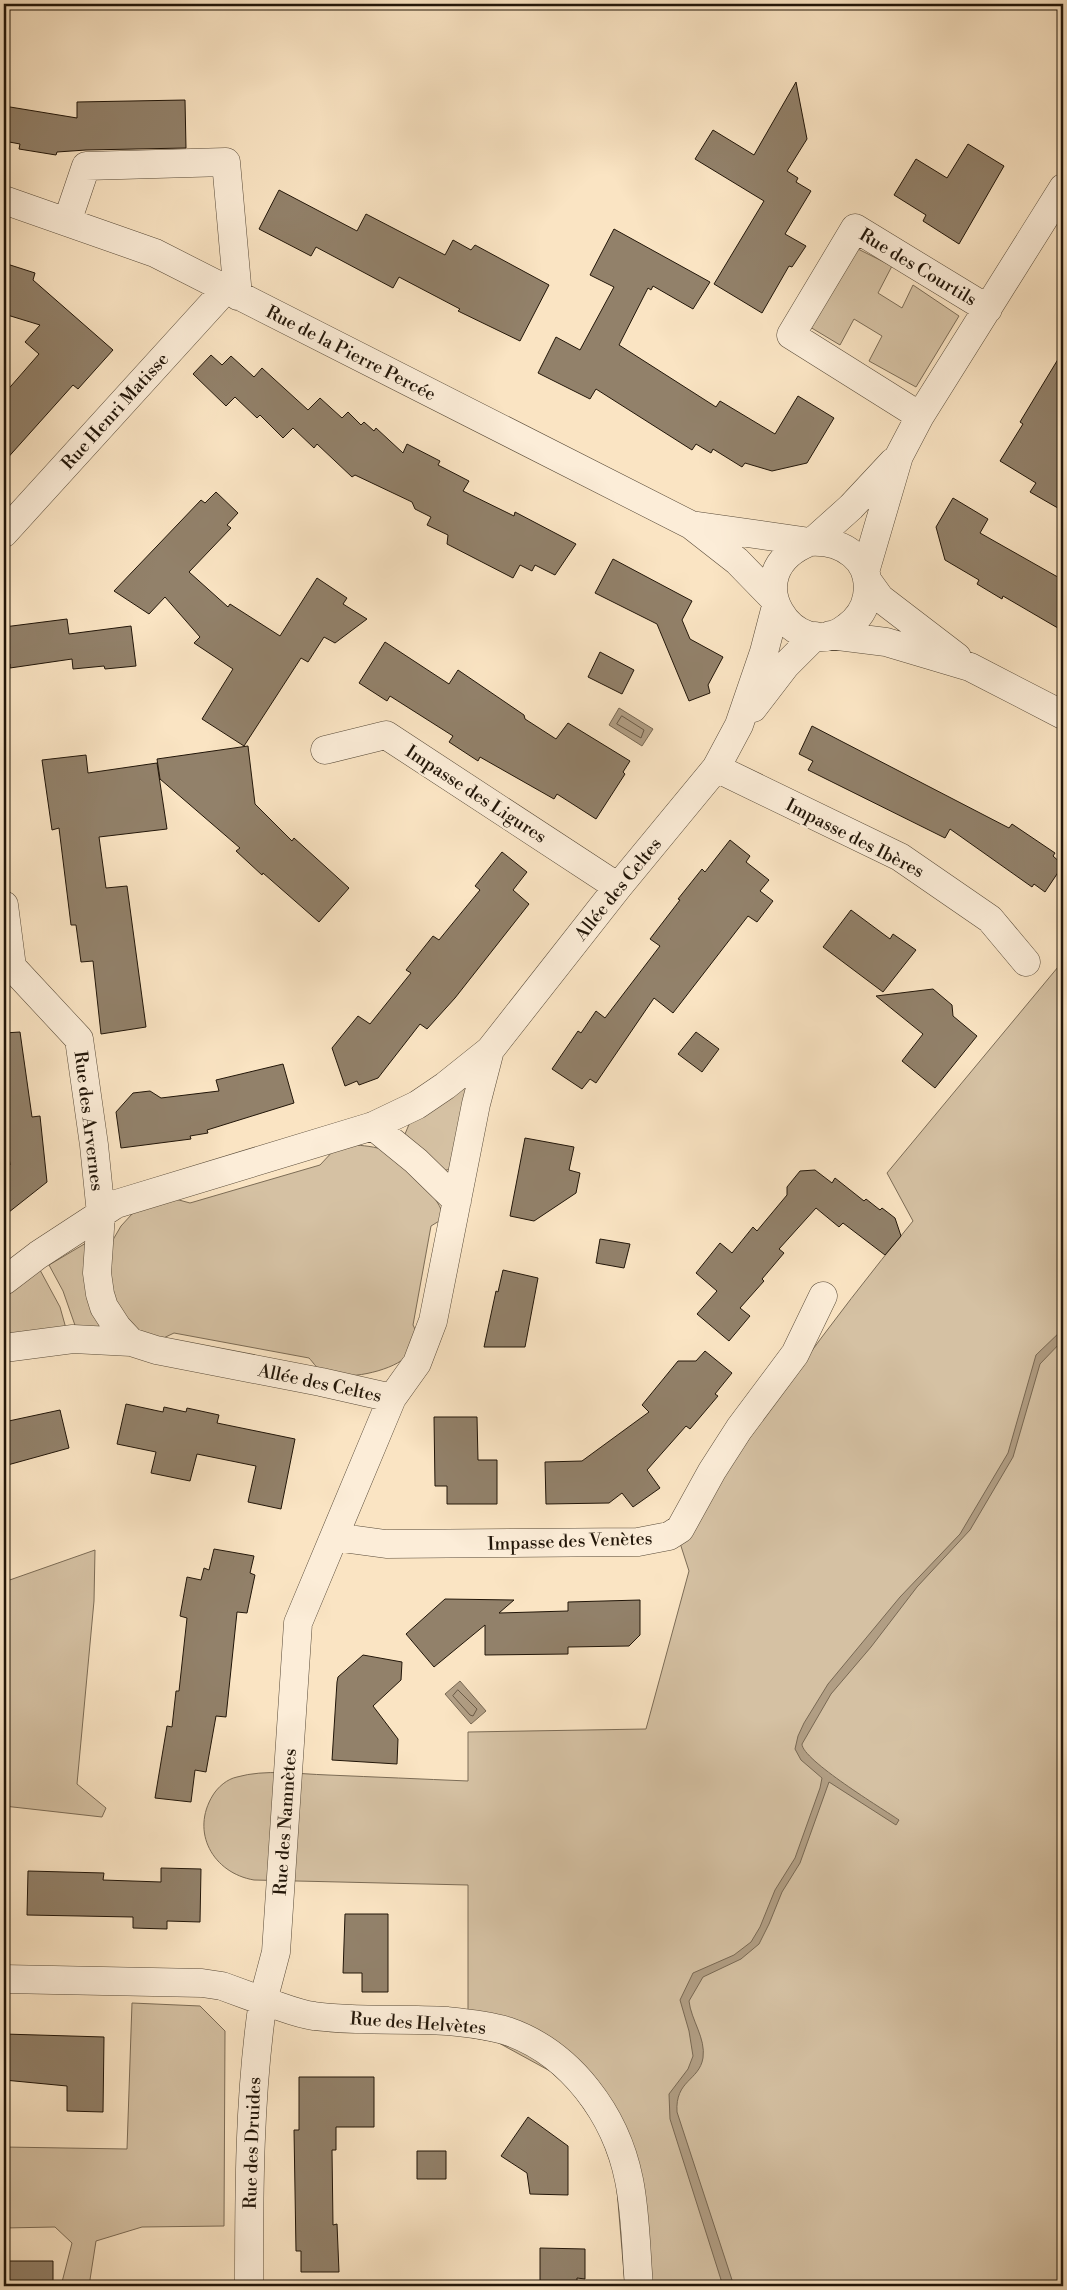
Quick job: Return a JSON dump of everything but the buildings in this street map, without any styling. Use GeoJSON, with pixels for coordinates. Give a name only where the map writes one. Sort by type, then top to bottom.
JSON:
{"type":"FeatureCollection","features":[{"type":"Feature","properties":{"kind":"street"},"geometry":{"type":"LineString","coordinates":[[67,222],[86,166],[226,162],[232,293]]}},
{"type":"Feature","properties":{"kind":"street","name":"Rue des Courtils"},"geometry":{"type":"LineString","coordinates":[[866,576],[899,456],[920,416],[1063,188]]}},
{"type":"Feature","properties":{"kind":"street","name":"Rue de la Pierre Percée"},"geometry":{"type":"LineString","coordinates":[[4,200],[155,253],[691,525],[737,562],[775,602]]}},
{"type":"Feature","properties":{"kind":"street","name":"Rue des Courtils"},"geometry":{"type":"LineString","coordinates":[[920,416],[791,335],[855,228],[988,309]]}},
{"type":"Feature","properties":{"kind":"street","name":"Rue Henri Matisse"},"geometry":{"type":"LineString","coordinates":[[4,533],[232,293]]}},
{"type":"Feature","properties":{"kind":"street","name":"Rue des Courtils"},"geometry":{"type":"LineString","coordinates":[[811,542],[852,507],[899,456]]}},
{"type":"Feature","properties":{"kind":"street","name":"Rue de la Pierre Percée"},"geometry":{"type":"LineString","coordinates":[[691,525],[811,542]]}},
{"type":"Feature","properties":{"kind":"street"},"geometry":{"type":"LineString","coordinates":[[970,667],[886,642],[822,636],[792,627],[782,618],[775,602],[773,583],[777,569],[785,556],[796,548],[811,542],[838,544],[858,560],[880,598],[970,667],[1063,715]]}},
{"type":"Feature","properties":{"kind":"street"},"geometry":{"type":"LineString","coordinates":[[822,636],[844,630],[855,621],[863,609],[867,594],[866,576]]}},
{"type":"Feature","properties":{"kind":"street","name":"Allée des Celtes"},"geometry":{"type":"LineString","coordinates":[[740,725],[764,652],[775,602]]}},
{"type":"Feature","properties":{"kind":"street","name":"Allée des Celtes"},"geometry":{"type":"LineString","coordinates":[[4,1281],[116,1204],[373,1126],[417,1105],[445,1086],[490,1050],[618,887],[716,768],[740,725],[786,665],[822,636]]}},
{"type":"Feature","properties":{"kind":"street","name":"Impasse des Ligures"},"geometry":{"type":"LineString","coordinates":[[324,750],[386,735],[618,887]]}},
{"type":"Feature","properties":{"kind":"street","name":"Impasse des Ibères"},"geometry":{"type":"LineString","coordinates":[[716,768],[900,857],[990,919],[1026,962]]}},
{"type":"Feature","properties":{"kind":"street","name":"Rue des Arvernes"},"geometry":{"type":"LineString","coordinates":[[4,906],[12,967],[79,1039],[94,1145],[101,1214]]}},
{"type":"Feature","properties":{"kind":"street","name":"Allée des Celtes"},"geometry":{"type":"LineString","coordinates":[[4,1348],[73,1339],[131,1342],[156,1350],[322,1382],[392,1398],[416,1363],[432,1321],[476,1104],[490,1050]]}},
{"type":"Feature","properties":{"kind":"street"},"geometry":{"type":"LineString","coordinates":[[373,1126],[416,1161],[457,1201]]}},
{"type":"Feature","properties":{"kind":"street"},"geometry":{"type":"LineString","coordinates":[[101,1214],[97,1273],[100,1294],[104,1306],[117,1327],[131,1342]]}},
{"type":"Feature","properties":{"kind":"street","name":"Impasse des Venètes"},"geometry":{"type":"LineString","coordinates":[[334,1537],[386,1544],[638,1542],[669,1536],[684,1522],[730,1443],[795,1354],[822,1296]]}},
{"type":"Feature","properties":{"kind":"street","name":"Rue des Namnètes"},"geometry":{"type":"LineString","coordinates":[[263,2001],[276,1952],[298,1624],[392,1398]]}},
{"type":"Feature","properties":{"kind":"street"},"geometry":{"type":"LineString","coordinates":[[4,1979],[202,1982],[222,1986],[263,2001]]}},
{"type":"Feature","properties":{"kind":"street","name":"Rue des Druides"},"geometry":{"type":"LineString","coordinates":[[249,2286],[248,2178],[256,2050],[263,2001]]}},
{"type":"Feature","properties":{"kind":"street","name":"Rue des Helvètes"},"geometry":{"type":"LineString","coordinates":[[263,2001],[314,2016],[446,2021],[482,2025],[508,2032],[540,2046],[565,2065],[582,2083],[600,2108],[622,2154],[629,2182],[639,2286]]}},
{"type":"Feature","properties":{"kind":"shaded area"},"geometry":{"type":"Polygon","coordinates":[[[856,248],[892,266],[878,293],[902,308],[913,285],[959,316],[916,387],[869,361],[882,336],[854,319],[840,345],[810,327],[856,248]]]}},
{"type":"Feature","properties":{"kind":"shaded area"},"geometry":{"type":"Polygon","coordinates":[[[1063,961],[1063,2286],[625,2286],[616,2178],[599,2130],[571,2090],[550,2071],[497,2042],[468,2037],[468,1885],[254,1880],[240,1876],[227,1869],[217,1860],[210,1849],[205,1836],[206,1809],[215,1792],[226,1781],[259,1773],[468,1781],[468,1732],[646,1729],[689,1571],[680,1543],[792,1378],[913,1221],[887,1173],[1063,961]]]}},
{"type":"Feature","properties":{"kind":"shaded area"},"geometry":{"type":"Polygon","coordinates":[[[465,1088],[469,1092],[450,1169],[443,1171],[405,1134],[410,1122],[465,1088]]]}},
{"type":"Feature","properties":{"kind":"shaded area"},"geometry":{"type":"Polygon","coordinates":[[[356,1145],[382,1149],[390,1153],[414,1174],[430,1192],[444,1218],[431,1226],[413,1325],[420,1339],[409,1354],[398,1363],[367,1374],[335,1376],[321,1371],[309,1358],[174,1333],[155,1342],[143,1338],[113,1300],[107,1257],[121,1226],[132,1214],[145,1205],[168,1197],[190,1203],[320,1165],[335,1149],[356,1145]]]}},
{"type":"Feature","properties":{"kind":"shaded area"},"geometry":{"type":"Polygon","coordinates":[[[86,1243],[107,1329],[77,1331],[63,1291],[49,1265],[86,1243]]]}},
{"type":"Feature","properties":{"kind":"shaded area"},"geometry":{"type":"Polygon","coordinates":[[[40,1270],[60,1307],[67,1332],[4,1341],[4,1297],[40,1270]]]}},
{"type":"Feature","properties":{"kind":"shaded area"},"geometry":{"type":"Polygon","coordinates":[[[95,1550],[94,1601],[77,1784],[106,1808],[102,1817],[4,1806],[4,1582],[95,1550]]]}},
{"type":"Feature","properties":{"kind":"shaded area"},"geometry":{"type":"Polygon","coordinates":[[[132,2003],[200,2006],[225,2031],[224,2226],[142,2227],[96,2241],[89,2286],[61,2286],[72,2243],[55,2227],[4,2228],[4,2147],[127,2149],[132,2003]]]}},
{"type":"Feature","properties":{"kind":"water"},"geometry":{"type":"Polygon","coordinates":[[[619,708],[653,729],[642,746],[609,725],[619,708]]]}},
{"type":"Feature","properties":{"kind":"water"},"geometry":{"type":"Polygon","coordinates":[[[1063,1329],[1063,1340],[1040,1364],[1013,1457],[970,1530],[917,1587],[871,1647],[831,1694],[802,1744],[815,1761],[828,1772],[899,1820],[896,1825],[829,1782],[800,1863],[782,1892],[759,1944],[741,1959],[703,1977],[689,2001],[702,2043],[703,2058],[701,2066],[680,2093],[677,2101],[677,2112],[734,2286],[723,2286],[670,2119],[669,2094],[688,2069],[693,2056],[689,2031],[680,2000],[693,1973],[734,1955],[751,1942],[760,1927],[775,1890],[795,1858],[820,1788],[822,1778],[801,1760],[795,1749],[804,1723],[828,1684],[900,1597],[960,1534],[1008,1453],[1036,1355],[1063,1329]]]}},
{"type":"Feature","properties":{"kind":"water"},"geometry":{"type":"Polygon","coordinates":[[[460,1681],[486,1711],[471,1724],[445,1694],[460,1681]]]}}]}
